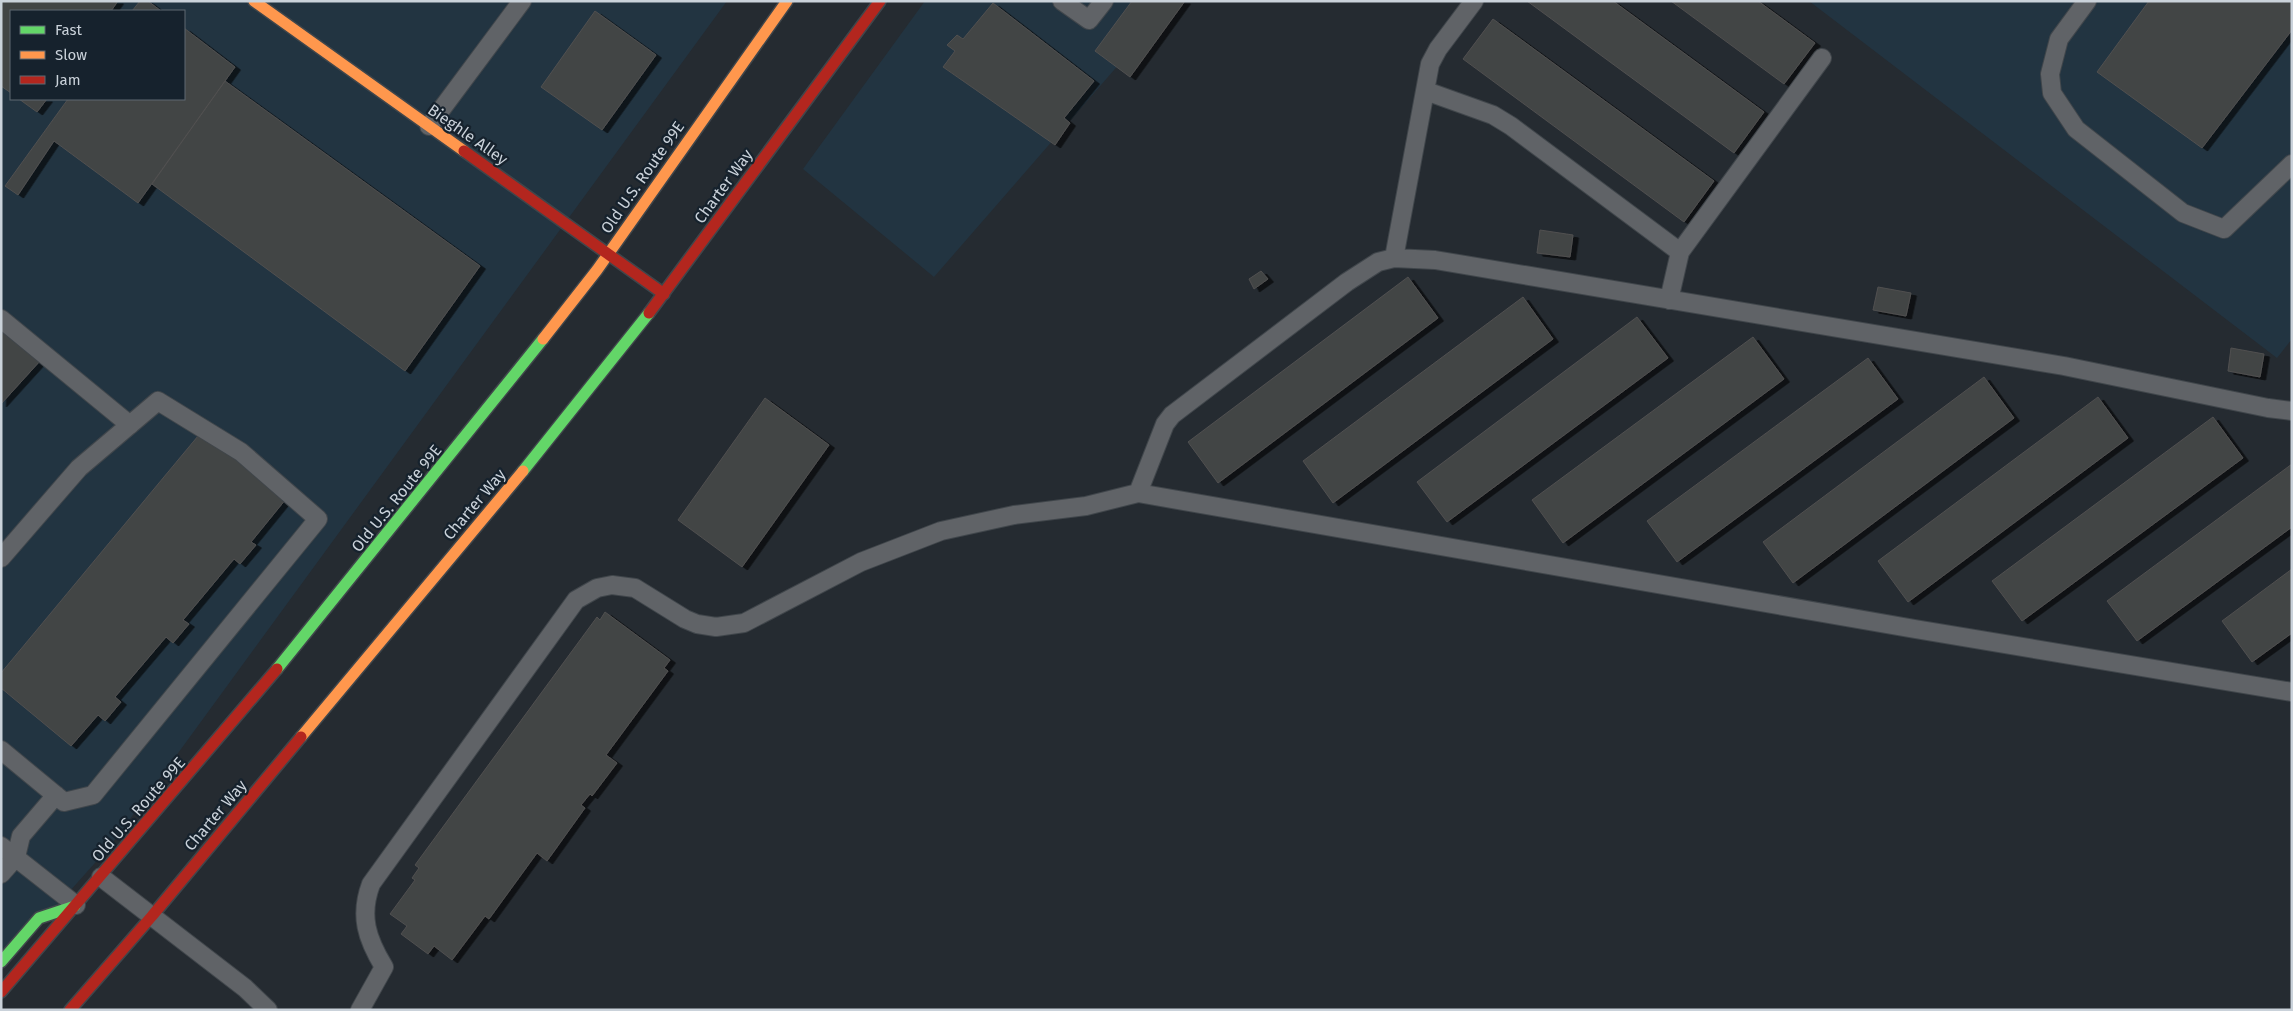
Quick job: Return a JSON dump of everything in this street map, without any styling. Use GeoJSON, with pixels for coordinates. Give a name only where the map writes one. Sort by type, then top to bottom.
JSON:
{"type":"FeatureCollection","features":[{"type":"Feature","properties":{"kind":"main road","name":"Bieghle Alley"},"geometry":{"type":"LineString","coordinates":[[254,1],[664,294]]}},
{"type":"Feature","properties":{"kind":"main road","name":"Old U.S. Route 99E"},"geometry":{"type":"LineString","coordinates":[[1,992],[234,722],[408,508],[608,254],[787,1]]}},
{"type":"Feature","properties":{"kind":"main road","name":"Charter Way"},"geometry":{"type":"LineString","coordinates":[[70,1010],[152,916],[555,432],[664,294],[880,1]]}},
{"type":"Feature","properties":{"kind":"main road"},"geometry":{"type":"LineString","coordinates":[[1,962],[39,918],[76,905]]}},
{"type":"Feature","properties":{"kind":"lane"},"geometry":{"type":"LineString","coordinates":[[429,126],[522,1]]}},
{"type":"Feature","properties":{"kind":"lane"},"geometry":{"type":"LineString","coordinates":[[1062,1],[1089,20],[1104,1]]}},
{"type":"Feature","properties":{"kind":"lane"},"geometry":{"type":"LineString","coordinates":[[1394,258],[1430,64],[1438,49],[1474,1]]}},
{"type":"Feature","properties":{"kind":"lane"},"geometry":{"type":"LineString","coordinates":[[2087,1],[2059,39],[2050,74],[2052,93],[2076,129],[2183,213],[2224,229],[2292,164]]}},
{"type":"Feature","properties":{"kind":"lane"},"geometry":{"type":"LineString","coordinates":[[1669,300],[1680,252],[1822,58]]}},
{"type":"Feature","properties":{"kind":"lane"},"geometry":{"type":"LineString","coordinates":[[1426,91],[1493,115],[1505,122],[1680,252]]}},
{"type":"Feature","properties":{"kind":"lane"},"geometry":{"type":"LineString","coordinates":[[1138,493],[1165,424],[1177,411],[1347,282],[1378,262],[1394,258],[1435,260],[2064,366],[2268,408],[2292,411]]}},
{"type":"Feature","properties":{"kind":"lane"},"geometry":{"type":"LineString","coordinates":[[1,318],[130,425]]}},
{"type":"Feature","properties":{"kind":"lane"},"geometry":{"type":"LineString","coordinates":[[1,558],[79,468],[158,401],[241,452],[318,518],[93,795],[64,802],[1,750]]}},
{"type":"Feature","properties":{"kind":"lane"},"geometry":{"type":"LineString","coordinates":[[360,1010],[384,967],[366,932],[364,914],[370,884],[576,600],[598,588],[612,584],[635,588],[685,619],[697,624],[716,627],[744,623],[861,562],[941,531],[1014,515],[1086,506],[1138,493],[1915,629],[2292,692]]}},
{"type":"Feature","properties":{"kind":"lane"},"geometry":{"type":"LineString","coordinates":[[1,874],[16,857],[21,836],[56,795]]}},
{"type":"Feature","properties":{"kind":"lane"},"geometry":{"type":"LineString","coordinates":[[1,846],[76,905]]}},
{"type":"Feature","properties":{"kind":"lane"},"geometry":{"type":"LineString","coordinates":[[101,877],[244,988],[268,1010]]}},
{"type":"Feature","properties":{"kind":"shaded area"},"geometry":{"type":"Polygon","coordinates":[[[1,1],[727,1],[111,845],[1,968],[1,1]]]}},
{"type":"Feature","properties":{"kind":"shaded area"},"geometry":{"type":"Polygon","coordinates":[[[925,1],[1174,1],[934,277],[803,169],[925,1]]]}},
{"type":"Feature","properties":{"kind":"shaded area"},"geometry":{"type":"Polygon","coordinates":[[[1809,1],[2292,1],[2292,339],[2277,358],[1809,1]]]}},
{"type":"Feature","properties":{"kind":"building"},"geometry":{"type":"Polygon","coordinates":[[[1,1],[118,1],[112,10],[10,10],[10,92],[1,86],[1,1]]]}},
{"type":"Feature","properties":{"kind":"building"},"geometry":{"type":"Polygon","coordinates":[[[140,1],[148,1],[160,10],[133,10],[140,1]]]}},
{"type":"Feature","properties":{"kind":"building"},"geometry":{"type":"Polygon","coordinates":[[[1132,1],[1185,1],[1130,77],[1095,51],[1132,1]]]}},
{"type":"Feature","properties":{"kind":"building"},"geometry":{"type":"Polygon","coordinates":[[[1527,1],[1613,1],[1764,112],[1734,153],[1527,1]]]}},
{"type":"Feature","properties":{"kind":"building"},"geometry":{"type":"Polygon","coordinates":[[[1671,1],[1758,1],[1815,43],[1784,84],[1671,1]]]}},
{"type":"Feature","properties":{"kind":"building"},"geometry":{"type":"Polygon","coordinates":[[[2149,1],[2292,1],[2292,30],[2202,148],[2097,72],[2149,1]]]}},
{"type":"Feature","properties":{"kind":"building"},"geometry":{"type":"Polygon","coordinates":[[[993,3],[1094,81],[1064,118],[1070,123],[1055,145],[943,67],[955,51],[947,45],[957,35],[963,39],[993,3]]]}},
{"type":"Feature","properties":{"kind":"building"},"geometry":{"type":"Polygon","coordinates":[[[595,11],[656,55],[602,130],[541,87],[595,11]]]}},
{"type":"Feature","properties":{"kind":"building"},"geometry":{"type":"Polygon","coordinates":[[[1493,19],[1714,181],[1684,222],[1463,59],[1493,19]]]}},
{"type":"Feature","properties":{"kind":"building"},"geometry":{"type":"Polygon","coordinates":[[[185,29],[235,67],[138,203],[54,141],[18,195],[5,186],[67,100],[185,100],[185,29]]]}},
{"type":"Feature","properties":{"kind":"building"},"geometry":{"type":"Polygon","coordinates":[[[225,81],[480,266],[405,371],[152,184],[225,81]]]}},
{"type":"Feature","properties":{"kind":"building"},"geometry":{"type":"Polygon","coordinates":[[[20,100],[46,100],[37,112],[20,100]]]}},
{"type":"Feature","properties":{"kind":"building"},"geometry":{"type":"Polygon","coordinates":[[[1540,230],[1573,235],[1570,257],[1537,253],[1540,230]]]}},
{"type":"Feature","properties":{"kind":"building"},"geometry":{"type":"Polygon","coordinates":[[[1261,271],[1268,279],[1254,289],[1249,279],[1261,271]]]}},
{"type":"Feature","properties":{"kind":"building"},"geometry":{"type":"Polygon","coordinates":[[[1408,277],[1438,318],[1218,483],[1188,442],[1408,277]]]}},
{"type":"Feature","properties":{"kind":"building"},"geometry":{"type":"Polygon","coordinates":[[[1878,287],[1911,293],[1906,316],[1873,310],[1878,287]]]}},
{"type":"Feature","properties":{"kind":"building"},"geometry":{"type":"Polygon","coordinates":[[[1523,297],[1553,339],[1333,503],[1303,461],[1523,297]]]}},
{"type":"Feature","properties":{"kind":"building"},"geometry":{"type":"Polygon","coordinates":[[[1637,317],[1668,358],[1447,522],[1417,482],[1637,317]]]}},
{"type":"Feature","properties":{"kind":"building"},"geometry":{"type":"Polygon","coordinates":[[[1,326],[40,361],[1,404],[1,326]]]}},
{"type":"Feature","properties":{"kind":"building"},"geometry":{"type":"Polygon","coordinates":[[[1753,337],[1784,379],[1563,543],[1532,500],[1753,337]]]}},
{"type":"Feature","properties":{"kind":"building"},"geometry":{"type":"Polygon","coordinates":[[[2231,348],[2264,354],[2260,377],[2228,371],[2231,348]]]}},
{"type":"Feature","properties":{"kind":"building"},"geometry":{"type":"Polygon","coordinates":[[[1868,358],[1898,399],[1677,562],[1647,521],[1868,358]]]}},
{"type":"Feature","properties":{"kind":"building"},"geometry":{"type":"Polygon","coordinates":[[[1984,377],[2014,418],[1793,583],[1763,542],[1984,377]]]}},
{"type":"Feature","properties":{"kind":"building"},"geometry":{"type":"Polygon","coordinates":[[[2098,397],[2128,438],[1908,602],[1878,561],[2098,397]]]}},
{"type":"Feature","properties":{"kind":"building"},"geometry":{"type":"Polygon","coordinates":[[[765,398],[829,445],[742,567],[678,520],[765,398]]]}},
{"type":"Feature","properties":{"kind":"building"},"geometry":{"type":"Polygon","coordinates":[[[2213,417],[2243,458],[2022,621],[1992,581],[2213,417]]]}},
{"type":"Feature","properties":{"kind":"building"},"geometry":{"type":"Polygon","coordinates":[[[203,430],[286,499],[251,542],[256,545],[240,564],[234,559],[183,620],[189,624],[173,643],[166,637],[115,697],[121,702],[105,721],[98,715],[71,746],[1,688],[1,673],[203,430]]]}},
{"type":"Feature","properties":{"kind":"building"},"geometry":{"type":"Polygon","coordinates":[[[2292,464],[2292,527],[2137,641],[2107,601],[2292,464]]]}},
{"type":"Feature","properties":{"kind":"building"},"geometry":{"type":"Polygon","coordinates":[[[2292,569],[2292,633],[2252,662],[2222,621],[2292,569]]]}},
{"type":"Feature","properties":{"kind":"building"},"geometry":{"type":"Polygon","coordinates":[[[605,612],[670,660],[664,668],[668,671],[606,755],[617,763],[592,796],[590,794],[581,805],[585,808],[547,861],[537,853],[489,919],[485,916],[452,960],[434,946],[428,954],[401,934],[407,926],[390,914],[415,880],[412,878],[419,868],[415,865],[597,617],[600,620],[605,612]]]}},
{"type":"Feature","properties":{"kind":"traffic: fast"},"geometry":{"type":"LineString","coordinates":[[523,471],[649,313]]}},
{"type":"Feature","properties":{"kind":"traffic: fast"},"geometry":{"type":"LineString","coordinates":[[277,669],[543,339]]}},
{"type":"Feature","properties":{"kind":"traffic: fast"},"geometry":{"type":"LineString","coordinates":[[1,962],[39,918],[75,906]]}},
{"type":"Feature","properties":{"kind":"traffic: slow"},"geometry":{"type":"LineString","coordinates":[[254,1],[464,151]]}},
{"type":"Feature","properties":{"kind":"traffic: slow"},"geometry":{"type":"LineString","coordinates":[[543,339],[597,270],[787,1]]}},
{"type":"Feature","properties":{"kind":"traffic: slow"},"geometry":{"type":"LineString","coordinates":[[301,737],[523,471]]}},
{"type":"Feature","properties":{"kind":"traffic: jam"},"geometry":{"type":"LineString","coordinates":[[649,313],[880,1]]}},
{"type":"Feature","properties":{"kind":"traffic: jam"},"geometry":{"type":"LineString","coordinates":[[464,151],[664,294]]}},
{"type":"Feature","properties":{"kind":"traffic: jam"},"geometry":{"type":"LineString","coordinates":[[1,992],[277,669]]}},
{"type":"Feature","properties":{"kind":"traffic: jam"},"geometry":{"type":"LineString","coordinates":[[70,1010],[152,916],[301,737]]}}]}
